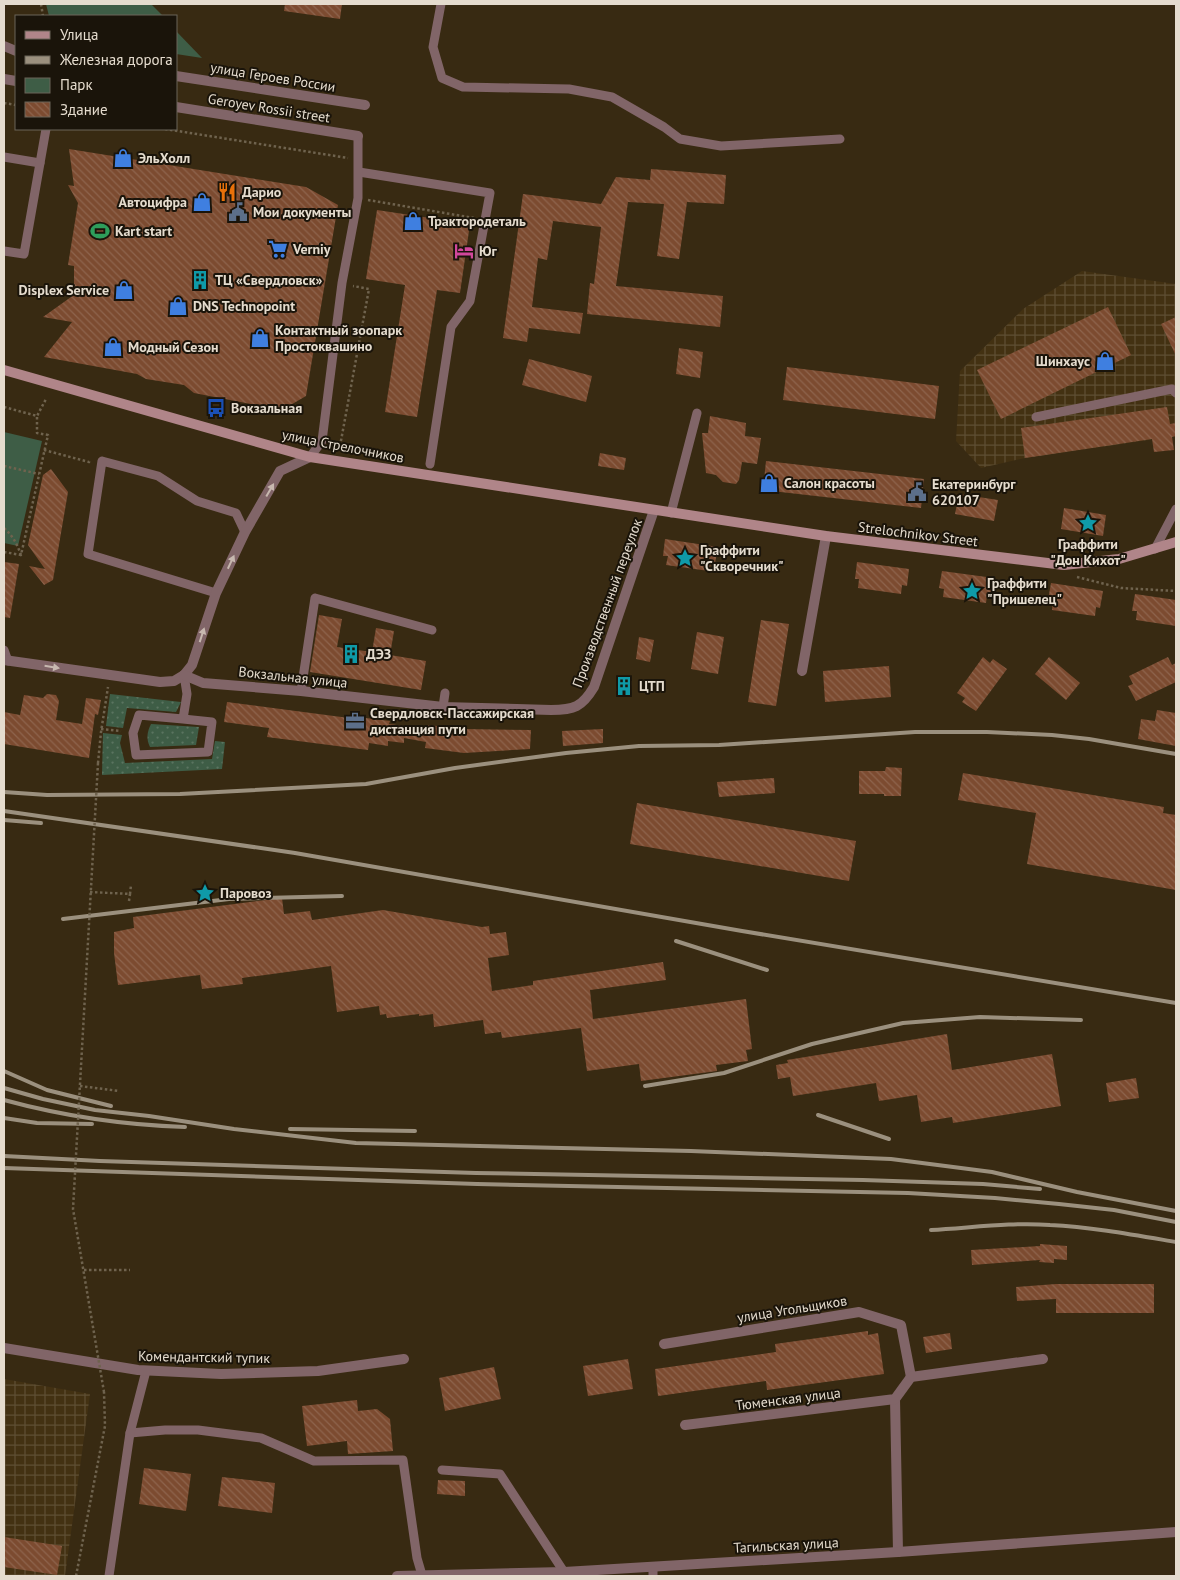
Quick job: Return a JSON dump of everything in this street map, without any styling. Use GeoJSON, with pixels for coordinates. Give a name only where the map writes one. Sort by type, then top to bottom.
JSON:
{"type":"FeatureCollection","features":[{"type":"Feature","properties":{"kind":"main road","name":"улица Стрелочников"},"geometry":{"type":"LineString","coordinates":[[4,370],[310,457],[654,510]]}},
{"type":"Feature","properties":{"kind":"main road","name":"Strelochnikov Street"},"geometry":{"type":"LineString","coordinates":[[654,510],[826,536],[1064,566],[1120,559],[1176,542]]}},
{"type":"Feature","properties":{"kind":"street","name":"улица Героев России"},"geometry":{"type":"LineString","coordinates":[[178,76],[365,105]]}},
{"type":"Feature","properties":{"kind":"street","name":"Geroyev Rossii street"},"geometry":{"type":"LineString","coordinates":[[178,107],[358,136]]}},
{"type":"Feature","properties":{"kind":"street"},"geometry":{"type":"LineString","coordinates":[[6,660],[160,682],[174,681],[184,675],[192,665],[216,593],[245,532],[280,471],[310,457]]}},
{"type":"Feature","properties":{"kind":"street","name":"Производственный переулок"},"geometry":{"type":"LineString","coordinates":[[582,703],[594,687],[654,510]]}},
{"type":"Feature","properties":{"kind":"street"},"geometry":{"type":"LineString","coordinates":[[802,671],[826,536]]}},
{"type":"Feature","properties":{"kind":"street","name":"Вокзальная улица"},"geometry":{"type":"LineString","coordinates":[[184,675],[203,683],[301,691],[443,707],[564,710],[582,703]]}},
{"type":"Feature","properties":{"kind":"street","name":"улица Угольщиков"},"geometry":{"type":"LineString","coordinates":[[664,1344],[859,1312],[901,1325],[911,1377]]}},
{"type":"Feature","properties":{"kind":"street","name":"Комендантский тупик"},"geometry":{"type":"LineString","coordinates":[[4,1348],[146,1371],[221,1374],[318,1370],[404,1359]]}},
{"type":"Feature","properties":{"kind":"street"},"geometry":{"type":"LineString","coordinates":[[898,1552],[895,1399],[911,1377],[1044,1359]]}},
{"type":"Feature","properties":{"kind":"street","name":"Тюменская улица"},"geometry":{"type":"LineString","coordinates":[[685,1425],[895,1399]]}},
{"type":"Feature","properties":{"kind":"street","name":"Тагильская улица"},"geometry":{"type":"LineString","coordinates":[[397,1576],[653,1572],[1176,1532]]}},
{"type":"Feature","properties":{"kind":"lane"},"geometry":{"type":"LineString","coordinates":[[441,4],[433,47],[442,78],[463,87],[569,89],[612,97],[664,127],[680,139],[722,146],[840,138]]}},
{"type":"Feature","properties":{"kind":"lane"},"geometry":{"type":"LineString","coordinates":[[4,251],[24,254],[46,130]]}},
{"type":"Feature","properties":{"kind":"lane"},"geometry":{"type":"LineString","coordinates":[[310,457],[322,441],[342,284],[358,198],[358,136]]}},
{"type":"Feature","properties":{"kind":"lane"},"geometry":{"type":"LineString","coordinates":[[4,157],[40,163]]}},
{"type":"Feature","properties":{"kind":"lane"},"geometry":{"type":"LineString","coordinates":[[359,172],[490,193],[470,301],[451,327],[430,464]]}},
{"type":"Feature","properties":{"kind":"lane"},"geometry":{"type":"LineString","coordinates":[[1036,417],[1172,389],[1176,393]]}},
{"type":"Feature","properties":{"kind":"lane"},"geometry":{"type":"LineString","coordinates":[[671,513],[697,413]]}},
{"type":"Feature","properties":{"kind":"lane"},"geometry":{"type":"LineString","coordinates":[[216,593],[88,554],[102,461],[158,476],[197,501],[236,514],[245,532]]}},
{"type":"Feature","properties":{"kind":"lane"},"geometry":{"type":"LineString","coordinates":[[1155,549],[1176,509]]}},
{"type":"Feature","properties":{"kind":"lane"},"geometry":{"type":"LineString","coordinates":[[301,691],[315,598],[432,630]]}},
{"type":"Feature","properties":{"kind":"lane"},"geometry":{"type":"LineString","coordinates":[[4,650],[6,660]]}},
{"type":"Feature","properties":{"kind":"lane"},"geometry":{"type":"LineString","coordinates":[[183,719],[187,694],[184,675]]}},
{"type":"Feature","properties":{"kind":"lane"},"geometry":{"type":"LineString","coordinates":[[443,707],[445,693]]}},
{"type":"Feature","properties":{"kind":"lane"},"geometry":{"type":"LineString","coordinates":[[139,715],[183,719],[212,722],[208,752],[136,755],[133,733],[139,715]]}},
{"type":"Feature","properties":{"kind":"lane"},"geometry":{"type":"LineString","coordinates":[[109,1576],[130,1433],[146,1371]]}},
{"type":"Feature","properties":{"kind":"lane"},"geometry":{"type":"LineString","coordinates":[[130,1433],[198,1430],[261,1438],[314,1461],[403,1460],[417,1558],[422,1575]]}},
{"type":"Feature","properties":{"kind":"lane"},"geometry":{"type":"LineString","coordinates":[[442,1470],[500,1474],[564,1572]]}},
{"type":"Feature","properties":{"kind":"path"},"geometry":{"type":"LineString","coordinates":[[171,130],[354,159]]}},
{"type":"Feature","properties":{"kind":"path"},"geometry":{"type":"LineString","coordinates":[[358,198],[475,218]]}},
{"type":"Feature","properties":{"kind":"path"},"geometry":{"type":"LineString","coordinates":[[21,556],[48,435],[37,433],[37,416],[46,399]]}},
{"type":"Feature","properties":{"kind":"path"},"geometry":{"type":"LineString","coordinates":[[4,407],[37,416]]}},
{"type":"Feature","properties":{"kind":"path"},"geometry":{"type":"LineString","coordinates":[[44,450],[89,462],[94,454]]}},
{"type":"Feature","properties":{"kind":"path"},"geometry":{"type":"LineString","coordinates":[[4,466],[39,474]]}},
{"type":"Feature","properties":{"kind":"path"},"geometry":{"type":"LineString","coordinates":[[4,528],[11,534],[21,556]]}},
{"type":"Feature","properties":{"kind":"path"},"geometry":{"type":"LineString","coordinates":[[4,552],[21,556]]}},
{"type":"Feature","properties":{"kind":"path"},"geometry":{"type":"LineString","coordinates":[[1071,575],[1121,588],[1176,591]]}},
{"type":"Feature","properties":{"kind":"path"},"geometry":{"type":"LineString","coordinates":[[76,1576],[104,1426],[104,1392],[73,1209],[98,763],[108,686]]}},
{"type":"Feature","properties":{"kind":"path"},"geometry":{"type":"LineString","coordinates":[[101,729],[133,733]]}},
{"type":"Feature","properties":{"kind":"path"},"geometry":{"type":"LineString","coordinates":[[129,902],[131,885]]}},
{"type":"Feature","properties":{"kind":"path"},"geometry":{"type":"LineString","coordinates":[[90,892],[130,894]]}},
{"type":"Feature","properties":{"kind":"path"},"geometry":{"type":"LineString","coordinates":[[80,1086],[119,1091]]}},
{"type":"Feature","properties":{"kind":"path"},"geometry":{"type":"LineString","coordinates":[[84,1270],[130,1270]]}},
{"type":"Feature","properties":{"kind":"shaded area"},"geometry":{"type":"Polygon","coordinates":[[[1082,271],[1176,284],[1176,436],[1025,458],[981,468],[956,441],[960,371],[1023,309],[1082,271]]]}},
{"type":"Feature","properties":{"kind":"shaded area"},"geometry":{"type":"Polygon","coordinates":[[[4,1379],[90,1394],[65,1576],[4,1576],[4,1379]]]}},
{"type":"Feature","properties":{"kind":"green space"},"geometry":{"type":"Polygon","coordinates":[[[46,4],[151,4],[162,15],[49,15],[46,4]]]}},
{"type":"Feature","properties":{"kind":"green space"},"geometry":{"type":"Polygon","coordinates":[[[178,33],[202,58],[178,54],[178,33]]]}},
{"type":"Feature","properties":{"kind":"green space"},"geometry":{"type":"Polygon","coordinates":[[[4,432],[42,441],[18,546],[4,543],[4,432]]]}},
{"type":"Feature","properties":{"kind":"green space"},"geometry":{"type":"Polygon","coordinates":[[[110,694],[181,702],[176,712],[127,708],[123,728],[106,726],[110,694]]]}},
{"type":"Feature","properties":{"kind":"green space"},"geometry":{"type":"Polygon","coordinates":[[[151,724],[199,727],[196,745],[150,747],[147,736],[151,724]]]}},
{"type":"Feature","properties":{"kind":"green space"},"geometry":{"type":"Polygon","coordinates":[[[103,733],[122,735],[120,743],[125,763],[212,759],[215,741],[225,742],[222,769],[102,775],[103,733]]]}},
{"type":"Feature","properties":{"kind":"building"},"geometry":{"type":"Polygon","coordinates":[[[285,4],[342,4],[340,19],[284,11],[285,4]]]}},
{"type":"Feature","properties":{"kind":"building","name":"ТЦ «Свердловск»"},"geometry":{"type":"Polygon","coordinates":[[[69,149],[306,187],[338,205],[306,396],[282,410],[194,393],[184,385],[146,379],[137,374],[44,357],[72,322],[43,317],[71,297],[74,287],[74,266],[68,265],[78,203],[68,185],[74,186],[69,149]]]}},
{"type":"Feature","properties":{"kind":"building"},"geometry":{"type":"Polygon","coordinates":[[[651,169],[726,175],[724,204],[687,202],[679,259],[657,256],[664,204],[628,202],[616,286],[723,296],[720,327],[587,314],[590,283],[594,284],[601,227],[553,221],[547,260],[538,258],[532,307],[583,313],[580,334],[529,328],[527,342],[503,338],[523,194],[601,204],[616,177],[650,180],[651,169]]]}},
{"type":"Feature","properties":{"kind":"building"},"geometry":{"type":"Polygon","coordinates":[[[377,210],[470,224],[460,293],[437,290],[417,417],[385,412],[405,285],[366,279],[377,210]]]}},
{"type":"Feature","properties":{"kind":"building"},"geometry":{"type":"Polygon","coordinates":[[[1108,307],[1131,355],[1001,419],[977,370],[1108,307]]]}},
{"type":"Feature","properties":{"kind":"building"},"geometry":{"type":"Polygon","coordinates":[[[1176,317],[1176,356],[1161,324],[1176,317]]]}},
{"type":"Feature","properties":{"kind":"building"},"geometry":{"type":"Polygon","coordinates":[[[679,348],[703,352],[700,378],[676,374],[679,348]]]}},
{"type":"Feature","properties":{"kind":"building"},"geometry":{"type":"Polygon","coordinates":[[[529,359],[592,376],[586,402],[522,385],[529,359]]]}},
{"type":"Feature","properties":{"kind":"building"},"geometry":{"type":"Polygon","coordinates":[[[787,367],[939,386],[935,419],[783,400],[787,367]]]}},
{"type":"Feature","properties":{"kind":"building"},"geometry":{"type":"Polygon","coordinates":[[[1167,407],[1170,424],[1176,423],[1176,436],[1172,437],[1174,450],[1154,452],[1152,439],[1025,458],[1021,428],[1167,407]]]}},
{"type":"Feature","properties":{"kind":"building"},"geometry":{"type":"Polygon","coordinates":[[[710,416],[746,423],[745,436],[761,438],[757,464],[742,462],[739,480],[736,484],[723,482],[716,475],[706,473],[702,433],[708,433],[710,416]]]}},
{"type":"Feature","properties":{"kind":"building"},"geometry":{"type":"Polygon","coordinates":[[[600,453],[626,458],[624,470],[598,466],[600,453]]]}},
{"type":"Feature","properties":{"kind":"building"},"geometry":{"type":"Polygon","coordinates":[[[766,461],[924,479],[921,508],[763,490],[766,461]]]}},
{"type":"Feature","properties":{"kind":"building"},"geometry":{"type":"Polygon","coordinates":[[[51,469],[68,492],[53,580],[44,585],[29,566],[45,569],[28,545],[43,475],[51,469]]]}},
{"type":"Feature","properties":{"kind":"building"},"geometry":{"type":"Polygon","coordinates":[[[959,494],[998,500],[994,521],[955,514],[959,494]]]}},
{"type":"Feature","properties":{"kind":"building"},"geometry":{"type":"Polygon","coordinates":[[[1064,508],[1106,515],[1103,536],[1061,529],[1064,508]]]}},
{"type":"Feature","properties":{"kind":"building"},"geometry":{"type":"Polygon","coordinates":[[[665,539],[718,547],[715,563],[711,563],[709,571],[666,565],[668,556],[663,556],[665,539]]]}},
{"type":"Feature","properties":{"kind":"building"},"geometry":{"type":"Polygon","coordinates":[[[4,562],[19,564],[10,618],[4,617],[4,562]]]}},
{"type":"Feature","properties":{"kind":"building"},"geometry":{"type":"Polygon","coordinates":[[[857,562],[909,569],[907,586],[902,585],[901,594],[858,588],[859,579],[855,579],[857,562]]]}},
{"type":"Feature","properties":{"kind":"building"},"geometry":{"type":"Polygon","coordinates":[[[942,571],[994,578],[991,595],[987,595],[986,603],[943,597],[944,589],[939,588],[942,571]]]}},
{"type":"Feature","properties":{"kind":"building"},"geometry":{"type":"Polygon","coordinates":[[[1051,583],[1103,591],[1100,608],[1096,607],[1095,616],[1052,610],[1053,601],[1048,600],[1051,583]]]}},
{"type":"Feature","properties":{"kind":"building"},"geometry":{"type":"Polygon","coordinates":[[[1135,594],[1176,600],[1176,626],[1136,620],[1137,611],[1132,611],[1135,594]]]}},
{"type":"Feature","properties":{"kind":"building","name":"ДЭЗ"},"geometry":{"type":"Polygon","coordinates":[[[319,615],[342,619],[337,647],[372,652],[376,628],[394,631],[390,655],[426,661],[421,690],[310,672],[319,615]]]}},
{"type":"Feature","properties":{"kind":"building"},"geometry":{"type":"Polygon","coordinates":[[[761,620],[789,624],[776,706],[748,702],[761,620]]]}},
{"type":"Feature","properties":{"kind":"building"},"geometry":{"type":"Polygon","coordinates":[[[697,632],[724,637],[718,674],[691,669],[697,632]]]}},
{"type":"Feature","properties":{"kind":"building"},"geometry":{"type":"Polygon","coordinates":[[[639,637],[654,640],[650,662],[636,659],[639,637]]]}},
{"type":"Feature","properties":{"kind":"building"},"geometry":{"type":"Polygon","coordinates":[[[983,657],[990,663],[993,659],[1007,669],[976,711],[962,702],[965,698],[957,693],[983,657]]]}},
{"type":"Feature","properties":{"kind":"building"},"geometry":{"type":"Polygon","coordinates":[[[1049,657],[1080,683],[1066,700],[1035,674],[1049,657]]]}},
{"type":"Feature","properties":{"kind":"building"},"geometry":{"type":"Polygon","coordinates":[[[1168,657],[1172,665],[1176,663],[1176,682],[1136,701],[1128,686],[1133,684],[1129,676],[1168,657]]]}},
{"type":"Feature","properties":{"kind":"building"},"geometry":{"type":"Polygon","coordinates":[[[889,666],[891,697],[825,702],[823,671],[889,666]]]}},
{"type":"Feature","properties":{"kind":"building","name":"ЦТП"},"geometry":{"type":"Polygon","coordinates":[[[618,679],[632,681],[631,693],[616,691],[618,679]]]}},
{"type":"Feature","properties":{"kind":"building"},"geometry":{"type":"Polygon","coordinates":[[[47,694],[56,695],[59,701],[56,720],[82,724],[86,698],[101,700],[98,715],[95,714],[89,758],[4,744],[4,712],[20,715],[24,695],[43,698],[47,694]]]}},
{"type":"Feature","properties":{"kind":"building"},"geometry":{"type":"Polygon","coordinates":[[[227,702],[349,718],[350,716],[390,721],[389,724],[428,729],[428,725],[464,729],[531,730],[530,749],[464,753],[425,748],[426,742],[404,738],[404,743],[388,741],[388,746],[369,743],[368,750],[267,737],[269,728],[224,722],[227,702]]]}},
{"type":"Feature","properties":{"kind":"building"},"geometry":{"type":"Polygon","coordinates":[[[1157,710],[1176,713],[1176,746],[1138,739],[1141,719],[1155,721],[1157,710]]]}},
{"type":"Feature","properties":{"kind":"building"},"geometry":{"type":"Polygon","coordinates":[[[603,729],[603,743],[563,746],[562,731],[603,729]]]}},
{"type":"Feature","properties":{"kind":"building"},"geometry":{"type":"Polygon","coordinates":[[[886,767],[902,768],[901,796],[859,794],[859,771],[885,771],[886,767]]]}},
{"type":"Feature","properties":{"kind":"building"},"geometry":{"type":"Polygon","coordinates":[[[963,773],[1164,807],[1163,813],[1176,815],[1176,890],[1027,864],[1036,813],[958,800],[963,773]]]}},
{"type":"Feature","properties":{"kind":"building"},"geometry":{"type":"Polygon","coordinates":[[[774,778],[775,793],[719,797],[717,782],[774,778]]]}},
{"type":"Feature","properties":{"kind":"building"},"geometry":{"type":"Polygon","coordinates":[[[637,803],[856,841],[849,881],[630,844],[637,803]]]}},
{"type":"Feature","properties":{"kind":"building"},"geometry":{"type":"Polygon","coordinates":[[[282,898],[284,914],[310,911],[312,920],[383,910],[482,927],[489,926],[490,934],[506,932],[509,955],[488,958],[492,991],[533,985],[533,981],[663,962],[666,980],[590,990],[593,1019],[746,999],[752,1049],[746,1050],[748,1061],[716,1065],[717,1071],[641,1081],[639,1064],[587,1071],[581,1028],[502,1038],[501,1032],[485,1034],[483,1020],[434,1027],[433,1014],[387,1018],[386,1014],[380,1015],[379,1006],[337,1012],[331,966],[242,978],[243,984],[202,989],[200,975],[118,985],[114,953],[114,932],[134,928],[133,917],[282,898]]]}},
{"type":"Feature","properties":{"kind":"building"},"geometry":{"type":"Polygon","coordinates":[[[947,1034],[952,1070],[1052,1054],[1061,1106],[953,1123],[952,1117],[921,1122],[917,1095],[879,1101],[876,1083],[793,1096],[790,1077],[778,1079],[776,1065],[788,1063],[787,1060],[947,1034]]]}},
{"type":"Feature","properties":{"kind":"building"},"geometry":{"type":"Polygon","coordinates":[[[1136,1078],[1139,1098],[1109,1102],[1106,1083],[1136,1078]]]}},
{"type":"Feature","properties":{"kind":"building"},"geometry":{"type":"Polygon","coordinates":[[[1040,1244],[1067,1246],[1067,1260],[1054,1259],[1054,1263],[1039,1262],[1040,1260],[972,1265],[971,1250],[1040,1246],[1040,1244]]]}},
{"type":"Feature","properties":{"kind":"building"},"geometry":{"type":"Polygon","coordinates":[[[1056,1284],[1154,1284],[1154,1313],[1056,1313],[1056,1299],[1017,1301],[1016,1287],[1056,1284]]]}},
{"type":"Feature","properties":{"kind":"building"},"geometry":{"type":"Polygon","coordinates":[[[868,1331],[868,1335],[878,1333],[884,1374],[767,1390],[766,1381],[658,1396],[655,1369],[776,1352],[775,1344],[868,1331]]]}},
{"type":"Feature","properties":{"kind":"building"},"geometry":{"type":"Polygon","coordinates":[[[950,1333],[952,1349],[926,1353],[923,1337],[950,1333]]]}},
{"type":"Feature","properties":{"kind":"building"},"geometry":{"type":"Polygon","coordinates":[[[628,1359],[633,1389],[588,1396],[583,1366],[628,1359]]]}},
{"type":"Feature","properties":{"kind":"building"},"geometry":{"type":"Polygon","coordinates":[[[494,1367],[501,1399],[445,1411],[439,1378],[494,1367]]]}},
{"type":"Feature","properties":{"kind":"building"},"geometry":{"type":"Polygon","coordinates":[[[357,1400],[358,1411],[377,1409],[390,1419],[393,1451],[348,1454],[347,1441],[307,1446],[302,1406],[357,1400]]]}},
{"type":"Feature","properties":{"kind":"building"},"geometry":{"type":"Polygon","coordinates":[[[144,1468],[191,1474],[186,1511],[139,1504],[144,1468]]]}},
{"type":"Feature","properties":{"kind":"building"},"geometry":{"type":"Polygon","coordinates":[[[222,1477],[275,1483],[272,1513],[218,1506],[222,1477]]]}},
{"type":"Feature","properties":{"kind":"building"},"geometry":{"type":"Polygon","coordinates":[[[438,1480],[465,1481],[465,1496],[437,1494],[438,1480]]]}},
{"type":"Feature","properties":{"kind":"building"},"geometry":{"type":"Polygon","coordinates":[[[4,1537],[62,1546],[57,1575],[4,1567],[4,1537]]]}},
{"type":"Feature","properties":{"kind":"railway"},"geometry":{"type":"LineString","coordinates":[[4,792],[47,795],[180,794],[366,784],[455,768],[566,753],[639,746],[719,745],[915,732],[987,732],[1052,735],[1089,739],[1176,754]]}},
{"type":"Feature","properties":{"kind":"railway"},"geometry":{"type":"LineString","coordinates":[[4,811],[295,853],[742,931],[1176,1003]]}},
{"type":"Feature","properties":{"kind":"railway"},"geometry":{"type":"LineString","coordinates":[[4,820],[41,823]]}},
{"type":"Feature","properties":{"kind":"railway"},"geometry":{"type":"LineString","coordinates":[[63,919],[229,899],[342,896]]}},
{"type":"Feature","properties":{"kind":"railway"},"geometry":{"type":"LineString","coordinates":[[676,941],[767,970]]}},
{"type":"Feature","properties":{"kind":"railway"},"geometry":{"type":"LineString","coordinates":[[645,1086],[724,1073],[812,1044],[903,1023],[980,1017],[1081,1020]]}},
{"type":"Feature","properties":{"kind":"railway"},"geometry":{"type":"LineString","coordinates":[[4,1071],[47,1090],[111,1106]]}},
{"type":"Feature","properties":{"kind":"railway"},"geometry":{"type":"LineString","coordinates":[[4,1088],[43,1099],[95,1110],[356,1143],[691,1151],[891,1159],[992,1172],[1077,1192],[1176,1211]]}},
{"type":"Feature","properties":{"kind":"railway"},"geometry":{"type":"LineString","coordinates":[[4,1100],[94,1119],[185,1127]]}},
{"type":"Feature","properties":{"kind":"railway"},"geometry":{"type":"LineString","coordinates":[[818,1115],[889,1139]]}},
{"type":"Feature","properties":{"kind":"railway"},"geometry":{"type":"LineString","coordinates":[[4,1118],[37,1123],[92,1124]]}},
{"type":"Feature","properties":{"kind":"railway"},"geometry":{"type":"LineString","coordinates":[[290,1129],[415,1131]]}},
{"type":"Feature","properties":{"kind":"railway"},"geometry":{"type":"LineString","coordinates":[[4,1156],[100,1161],[476,1173],[863,1180],[983,1184],[1040,1189]]}},
{"type":"Feature","properties":{"kind":"railway"},"geometry":{"type":"LineString","coordinates":[[4,1168],[477,1184],[908,1193],[1059,1204],[1114,1210],[1176,1222]]}},
{"type":"Feature","properties":{"kind":"railway"},"geometry":{"type":"LineString","coordinates":[[931,1230],[1035,1224],[1098,1229],[1176,1242]]}},
{"type":"Feature","properties":{"kind":"place","name":"ЭльХолл"},"geometry":{"type":"Point","coordinates":[123,158]}},
{"type":"Feature","properties":{"kind":"place","name":"Дарио"},"geometry":{"type":"Point","coordinates":[227,192]}},
{"type":"Feature","properties":{"kind":"place","name":"Автоцифра"},"geometry":{"type":"Point","coordinates":[202,202]}},
{"type":"Feature","properties":{"kind":"place","name":"Мои документы"},"geometry":{"type":"Point","coordinates":[238,212]}},
{"type":"Feature","properties":{"kind":"place","name":"Трактородеталь"},"geometry":{"type":"Point","coordinates":[413,221]}},
{"type":"Feature","properties":{"kind":"place","name":"Kart start"},"geometry":{"type":"Point","coordinates":[100,231]}},
{"type":"Feature","properties":{"kind":"place","name":"Verniy"},"geometry":{"type":"Point","coordinates":[278,249]}},
{"type":"Feature","properties":{"kind":"place","name":"Юг"},"geometry":{"type":"Point","coordinates":[464,251]}},
{"type":"Feature","properties":{"kind":"place","name":"ТЦ «Свердловск»"},"geometry":{"type":"Point","coordinates":[200,280]}},
{"type":"Feature","properties":{"kind":"place","name":"Displex Service"},"geometry":{"type":"Point","coordinates":[124,290]}},
{"type":"Feature","properties":{"kind":"place","name":"DNS Technopoint"},"geometry":{"type":"Point","coordinates":[178,306]}},
{"type":"Feature","properties":{"kind":"place","name":"Контактный зоопарк Простоквашино"},"geometry":{"type":"Point","coordinates":[260,338]}},
{"type":"Feature","properties":{"kind":"place","name":"Модный Сезон"},"geometry":{"type":"Point","coordinates":[113,347]}},
{"type":"Feature","properties":{"kind":"place","name":"Шинхаус"},"geometry":{"type":"Point","coordinates":[1105,361]}},
{"type":"Feature","properties":{"kind":"place","name":"Вокзальная"},"geometry":{"type":"Point","coordinates":[216,408]}},
{"type":"Feature","properties":{"kind":"place","name":"Салон красоты"},"geometry":{"type":"Point","coordinates":[769,483]}},
{"type":"Feature","properties":{"kind":"place","name":"Екатеринбург 620107"},"geometry":{"type":"Point","coordinates":[917,492]}},
{"type":"Feature","properties":{"kind":"place","name":"Граффити \"Дон Кихот\""},"geometry":{"type":"Point","coordinates":[1088,523]}},
{"type":"Feature","properties":{"kind":"place","name":"Граффити \"Скворечник\""},"geometry":{"type":"Point","coordinates":[685,558]}},
{"type":"Feature","properties":{"kind":"place","name":"Граффити \"Пришелец\""},"geometry":{"type":"Point","coordinates":[972,591]}},
{"type":"Feature","properties":{"kind":"place","name":"ДЭЗ"},"geometry":{"type":"Point","coordinates":[351,654]}},
{"type":"Feature","properties":{"kind":"place","name":"ЦТП"},"geometry":{"type":"Point","coordinates":[624,686]}},
{"type":"Feature","properties":{"kind":"place","name":"Свердловск-Пассажирская дистанция пути"},"geometry":{"type":"Point","coordinates":[355,721]}},
{"type":"Feature","properties":{"kind":"place","name":"Паровоз"},"geometry":{"type":"Point","coordinates":[205,893]}}]}
